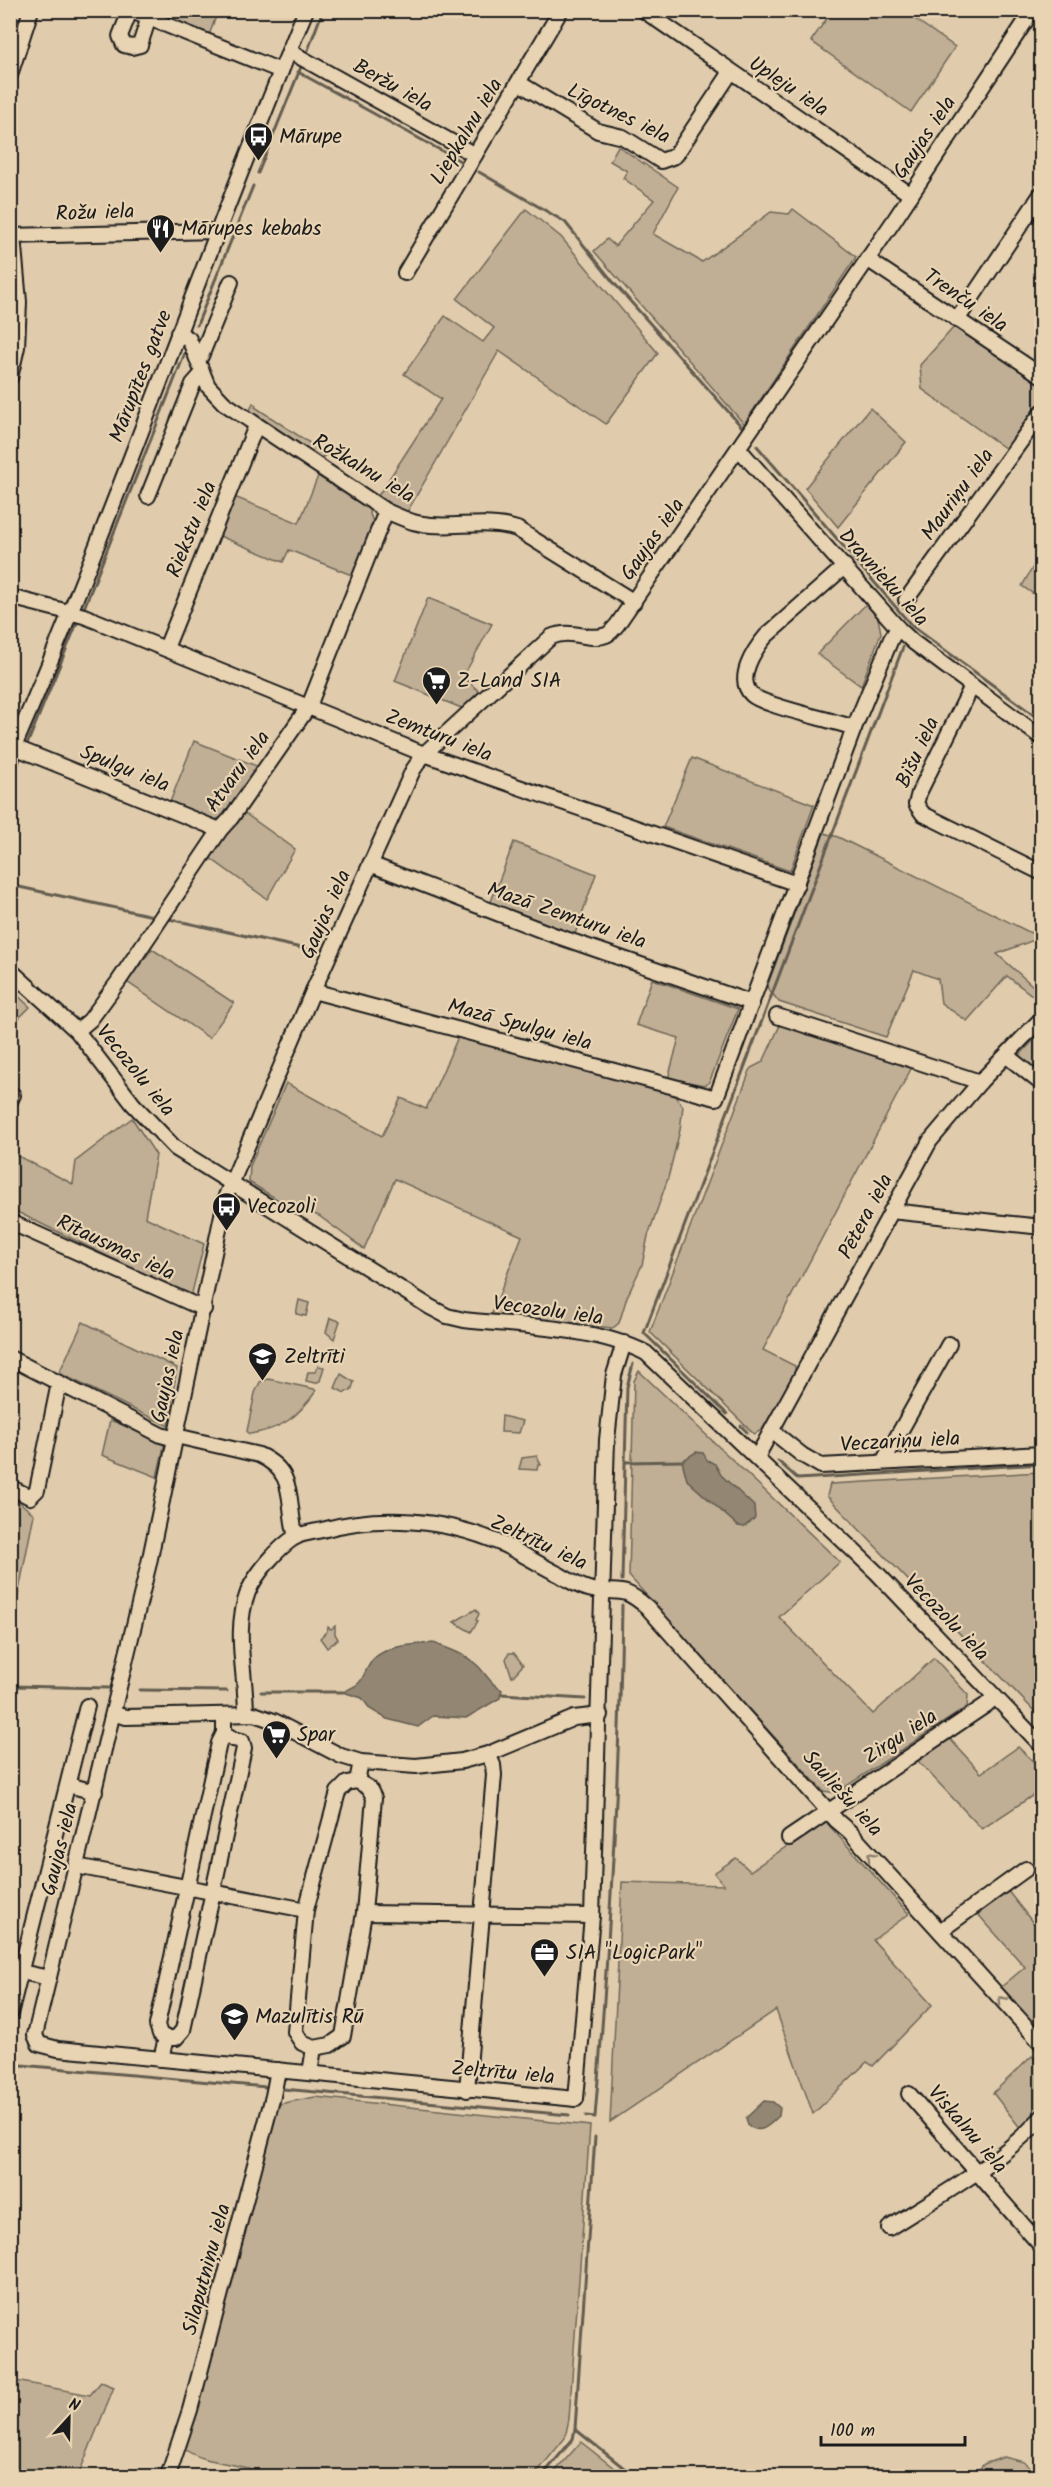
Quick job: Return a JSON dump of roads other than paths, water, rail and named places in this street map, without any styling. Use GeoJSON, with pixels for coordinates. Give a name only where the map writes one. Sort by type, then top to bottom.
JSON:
{"type":"FeatureCollection","features":[{"type":"Feature","properties":{"kind":"street"},"geometry":{"type":"LineString","coordinates":[[10,75],[31,10]]}},
{"type":"Feature","properties":{"kind":"street","name":"Mārupītes gatve"},"geometry":{"type":"LineString","coordinates":[[12,751],[184,336],[217,231],[306,10]]}},
{"type":"Feature","properties":{"kind":"street","name":"Liepkalnu iela"},"geometry":{"type":"LineString","coordinates":[[405,273],[561,10]]}},
{"type":"Feature","properties":{"kind":"street","name":"Upleju iela"},"geometry":{"type":"LineString","coordinates":[[643,10],[911,195]]}},
{"type":"Feature","properties":{"kind":"street","name":"Gaujas iela"},"geometry":{"type":"LineString","coordinates":[[44,2047],[39,2044],[35,2035],[157,1530],[230,1184],[413,770],[424,754],[551,637],[562,632],[594,636],[607,635],[617,625],[911,195],[1033,10]]}},
{"type":"Feature","properties":{"kind":"street"},"geometry":{"type":"LineString","coordinates":[[149,18],[140,45],[132,47],[124,45],[120,36],[129,11],[149,18],[281,70]]}},
{"type":"Feature","properties":{"kind":"street","name":"Beržu iela"},"geometry":{"type":"LineString","coordinates":[[289,51],[475,155]]}},
{"type":"Feature","properties":{"kind":"street","name":"Līgotnes iela"},"geometry":{"type":"LineString","coordinates":[[519,83],[598,131],[623,137],[661,161],[675,156],[731,72]]}},
{"type":"Feature","properties":{"kind":"street"},"geometry":{"type":"LineString","coordinates":[[957,320],[1041,193]]}},
{"type":"Feature","properties":{"kind":"street","name":"Rožu iela"},"geometry":{"type":"LineString","coordinates":[[12,236],[217,231]]}},
{"type":"Feature","properties":{"kind":"street"},"geometry":{"type":"LineString","coordinates":[[10,378],[17,347],[19,302],[12,236]]}},
{"type":"Feature","properties":{"kind":"street","name":"Trenču iela"},"geometry":{"type":"LineString","coordinates":[[867,259],[1041,376]]}},
{"type":"Feature","properties":{"kind":"street"},"geometry":{"type":"LineString","coordinates":[[197,358],[201,356],[231,282]]}},
{"type":"Feature","properties":{"kind":"street"},"geometry":{"type":"LineString","coordinates":[[184,336],[211,333]]}},
{"type":"Feature","properties":{"kind":"street","name":"Rožkalnu iela"},"geometry":{"type":"LineString","coordinates":[[184,336],[215,396],[256,426],[386,511],[413,522],[501,524],[517,529],[634,602]]}},
{"type":"Feature","properties":{"kind":"street"},"geometry":{"type":"LineString","coordinates":[[148,496],[193,384],[202,374]]}},
{"type":"Feature","properties":{"kind":"street","name":"Mauriņu iela"},"geometry":{"type":"LineString","coordinates":[[906,600],[1041,412]]}},
{"type":"Feature","properties":{"kind":"street","name":"Riekstu iela"},"geometry":{"type":"LineString","coordinates":[[166,648],[256,426]]}},
{"type":"Feature","properties":{"kind":"street","name":"Dravnieku iela"},"geometry":{"type":"LineString","coordinates":[[739,449],[898,628],[913,642],[1041,738]]}},
{"type":"Feature","properties":{"kind":"street","name":"Atvaru iela"},"geometry":{"type":"LineString","coordinates":[[77,1031],[90,1020],[220,830],[231,818],[309,706],[386,511]]}},
{"type":"Feature","properties":{"kind":"street"},"geometry":{"type":"LineString","coordinates":[[845,566],[765,636],[758,645],[746,672],[745,681],[753,696],[768,703],[854,728]]}},
{"type":"Feature","properties":{"kind":"street","name":"Zemturu iela"},"geometry":{"type":"LineString","coordinates":[[10,597],[84,616],[424,754],[797,884]]}},
{"type":"Feature","properties":{"kind":"street"},"geometry":{"type":"LineString","coordinates":[[752,1003],[854,728],[891,639],[898,628]]}},
{"type":"Feature","properties":{"kind":"street","name":"Bišu iela"},"geometry":{"type":"LineString","coordinates":[[972,686],[919,793],[916,804],[923,814],[1041,873]]}},
{"type":"Feature","properties":{"kind":"street","name":"Spulgu iela"},"geometry":{"type":"LineString","coordinates":[[12,751],[220,830]]}},
{"type":"Feature","properties":{"kind":"street","name":"Mazā Zemturu iela"},"geometry":{"type":"LineString","coordinates":[[370,864],[550,934],[752,1003]]}},
{"type":"Feature","properties":{"kind":"street","name":"Vecozolu iela"},"geometry":{"type":"LineString","coordinates":[[10,970],[55,1008],[77,1031],[133,1104],[175,1148],[447,1316],[584,1334],[624,1343],[646,1353],[877,1573],[1041,1746]]}},
{"type":"Feature","properties":{"kind":"street","name":"Mazā Spulgu iela"},"geometry":{"type":"LineString","coordinates":[[314,991],[716,1098],[752,1003]]}},
{"type":"Feature","properties":{"kind":"street"},"geometry":{"type":"LineString","coordinates":[[777,1016],[980,1082]]}},
{"type":"Feature","properties":{"kind":"street","name":"Pētera iela"},"geometry":{"type":"LineString","coordinates":[[757,1457],[930,1141],[980,1082],[1041,1018]]}},
{"type":"Feature","properties":{"kind":"street"},"geometry":{"type":"LineString","coordinates":[[1007,1056],[1041,1084]]}},
{"type":"Feature","properties":{"kind":"street"},"geometry":{"type":"LineString","coordinates":[[891,1210],[1041,1227]]}},
{"type":"Feature","properties":{"kind":"street","name":"Rītausmas iela"},"geometry":{"type":"LineString","coordinates":[[10,1222],[204,1309]]}},
{"type":"Feature","properties":{"kind":"street","name":"Zeltrītu iela"},"geometry":{"type":"LineString","coordinates":[[44,2047],[576,2099],[592,1916],[610,1404],[614,1375],[624,1343]]}},
{"type":"Feature","properties":{"kind":"street"},"geometry":{"type":"LineString","coordinates":[[883,1462],[949,1344]]}},
{"type":"Feature","properties":{"kind":"street"},"geometry":{"type":"LineString","coordinates":[[10,1358],[161,1435],[259,1455],[272,1461],[282,1472],[287,1484],[296,1537]]}},
{"type":"Feature","properties":{"kind":"street"},"geometry":{"type":"LineString","coordinates":[[10,1487],[30,1497],[37,1490],[59,1383]]}},
{"type":"Feature","properties":{"kind":"street","name":"Veczariņu iela"},"geometry":{"type":"LineString","coordinates":[[772,1431],[802,1455],[821,1466],[1041,1454]]}},
{"type":"Feature","properties":{"kind":"street","name":"Zeltrītu iela"},"geometry":{"type":"LineString","coordinates":[[246,1714],[241,1643],[243,1607],[256,1578],[296,1537],[330,1528],[372,1521],[430,1523],[499,1543],[580,1586],[603,1590]]}},
{"type":"Feature","properties":{"kind":"street","name":"Sauliešu iela"},"geometry":{"type":"LineString","coordinates":[[603,1590],[613,1589],[627,1593],[647,1607],[828,1811],[1041,2044]]}},
{"type":"Feature","properties":{"kind":"street","name":"Zirgu iela"},"geometry":{"type":"LineString","coordinates":[[789,1838],[995,1697]]}},
{"type":"Feature","properties":{"kind":"street"},"geometry":{"type":"LineString","coordinates":[[10,2014],[87,1706]]}},
{"type":"Feature","properties":{"kind":"street"},"geometry":{"type":"LineString","coordinates":[[114,1714],[126,1717],[254,1714],[274,1721],[341,1756],[361,1762],[416,1766],[462,1761],[488,1755],[574,1718],[600,1715]]}},
{"type":"Feature","properties":{"kind":"street"},"geometry":{"type":"LineString","coordinates":[[224,1715],[224,1733],[219,1743],[157,2025],[160,2034],[166,2038],[176,2038],[183,2030],[244,1748],[242,1741],[233,1739],[224,1733]]}},
{"type":"Feature","properties":{"kind":"street"},"geometry":{"type":"LineString","coordinates":[[467,2090],[494,1775],[494,1765],[488,1755]]}},
{"type":"Feature","properties":{"kind":"street"},"geometry":{"type":"LineString","coordinates":[[357,1781],[361,1762]]}},
{"type":"Feature","properties":{"kind":"street"},"geometry":{"type":"LineString","coordinates":[[357,1781],[369,1788],[374,1798],[364,1913],[343,2036],[330,2045],[314,2048],[302,2043],[295,2032],[306,1910],[338,1792],[347,1783],[357,1781]]}},
{"type":"Feature","properties":{"kind":"street"},"geometry":{"type":"LineString","coordinates":[[68,1785],[95,1791]]}},
{"type":"Feature","properties":{"kind":"street"},"geometry":{"type":"LineString","coordinates":[[76,1866],[306,1910]]}},
{"type":"Feature","properties":{"kind":"street"},"geometry":{"type":"LineString","coordinates":[[940,1931],[1026,1869]]}},
{"type":"Feature","properties":{"kind":"street"},"geometry":{"type":"LineString","coordinates":[[364,1913],[592,1916]]}},
{"type":"Feature","properties":{"kind":"street"},"geometry":{"type":"LineString","coordinates":[[21,1972],[49,1978]]}},
{"type":"Feature","properties":{"kind":"street"},"geometry":{"type":"LineString","coordinates":[[161,2059],[166,2038]]}},
{"type":"Feature","properties":{"kind":"street"},"geometry":{"type":"LineString","coordinates":[[310,2073],[314,2048]]}},
{"type":"Feature","properties":{"kind":"street","name":"Silaputniņu iela"},"geometry":{"type":"LineString","coordinates":[[168,2476],[190,2410],[278,2070]]}},
{"type":"Feature","properties":{"kind":"street","name":"Viskalnu iela"},"geometry":{"type":"LineString","coordinates":[[909,2094],[1041,2247]]}},
{"type":"Feature","properties":{"kind":"street"},"geometry":{"type":"LineString","coordinates":[[889,2228],[977,2173],[1021,2139],[1041,2116]]}},
{"type":"Feature","properties":{"kind":"waterway"},"geometry":{"type":"LineString","coordinates":[[308,50],[323,10]]}},
{"type":"Feature","properties":{"kind":"waterway"},"geometry":{"type":"LineString","coordinates":[[258,173],[301,67]]}},
{"type":"Feature","properties":{"kind":"waterway"},"geometry":{"type":"LineString","coordinates":[[298,72],[462,162]]}},
{"type":"Feature","properties":{"kind":"waterway"},"geometry":{"type":"LineString","coordinates":[[479,172],[565,222],[614,283],[742,427]]}},
{"type":"Feature","properties":{"kind":"waterway"},"geometry":{"type":"LineString","coordinates":[[197,325],[253,186]]}},
{"type":"Feature","properties":{"kind":"waterway"},"geometry":{"type":"LineString","coordinates":[[84,608],[185,353]]}},
{"type":"Feature","properties":{"kind":"waterway"},"geometry":{"type":"LineString","coordinates":[[757,446],[912,626],[1042,721]]}},
{"type":"Feature","properties":{"kind":"waterway"},"geometry":{"type":"LineString","coordinates":[[28,742],[77,623]]}},
{"type":"Feature","properties":{"kind":"waterway"},"geometry":{"type":"LineString","coordinates":[[727,1414],[644,1333],[903,647]]}},
{"type":"Feature","properties":{"kind":"waterway"},"geometry":{"type":"LineString","coordinates":[[10,781],[20,759]]}},
{"type":"Feature","properties":{"kind":"waterway"},"geometry":{"type":"LineString","coordinates":[[10,885],[153,916]]}},
{"type":"Feature","properties":{"kind":"waterway"},"geometry":{"type":"LineString","coordinates":[[169,919],[315,951]]}},
{"type":"Feature","properties":{"kind":"waterway"},"geometry":{"type":"LineString","coordinates":[[622,1580],[627,1387],[633,1364]]}},
{"type":"Feature","properties":{"kind":"waterway"},"geometry":{"type":"LineString","coordinates":[[741,1426],[747,1432]]}},
{"type":"Feature","properties":{"kind":"waterway"},"geometry":{"type":"LineString","coordinates":[[626,1462],[682,1461]]}},
{"type":"Feature","properties":{"kind":"waterway"},"geometry":{"type":"LineString","coordinates":[[778,1461],[798,1479],[1042,1464]]}},
{"type":"Feature","properties":{"kind":"waterway"},"geometry":{"type":"LineString","coordinates":[[586,2116],[595,2117],[605,1989],[616,1797],[622,1605]]}},
{"type":"Feature","properties":{"kind":"waterway"},"geometry":{"type":"LineString","coordinates":[[10,1686],[109,1688]]}},
{"type":"Feature","properties":{"kind":"waterway"},"geometry":{"type":"LineString","coordinates":[[140,1690],[227,1691]]}},
{"type":"Feature","properties":{"kind":"waterway"},"geometry":{"type":"LineString","coordinates":[[261,1692],[343,1692]]}},
{"type":"Feature","properties":{"kind":"waterway"},"geometry":{"type":"LineString","coordinates":[[501,1694],[585,1699]]}},
{"type":"Feature","properties":{"kind":"waterway"},"geometry":{"type":"LineString","coordinates":[[10,2064],[266,2087]]}},
{"type":"Feature","properties":{"kind":"waterway"},"geometry":{"type":"LineString","coordinates":[[283,2089],[569,2115]]}},
{"type":"Feature","properties":{"kind":"waterway"},"geometry":{"type":"LineString","coordinates":[[542,2476],[573,2439],[575,2429],[595,2137]]}},
{"type":"Feature","properties":{"kind":"waterway"},"geometry":{"type":"LineString","coordinates":[[575,2429],[634,2476]]}},
{"type":"Feature","properties":{"kind":"place","name":"Mārupe"},"geometry":{"type":"Point","coordinates":[258,162]}},
{"type":"Feature","properties":{"kind":"place","name":"Mārupes kebabs"},"geometry":{"type":"Point","coordinates":[160,254]}},
{"type":"Feature","properties":{"kind":"place","name":"Z-Land SIA"},"geometry":{"type":"Point","coordinates":[436,706]}},
{"type":"Feature","properties":{"kind":"place","name":"Vecozoli"},"geometry":{"type":"Point","coordinates":[226,1232]}},
{"type":"Feature","properties":{"kind":"place","name":"Zeltrīti"},"geometry":{"type":"Point","coordinates":[263,1382]}},
{"type":"Feature","properties":{"kind":"place","name":"Spar"},"geometry":{"type":"Point","coordinates":[276,1760]}},
{"type":"Feature","properties":{"kind":"place","name":"SIA \"LogicPark\""},"geometry":{"type":"Point","coordinates":[545,1978]}},
{"type":"Feature","properties":{"kind":"place","name":"Mazulītis Rū"},"geometry":{"type":"Point","coordinates":[234,2042]}}]}
